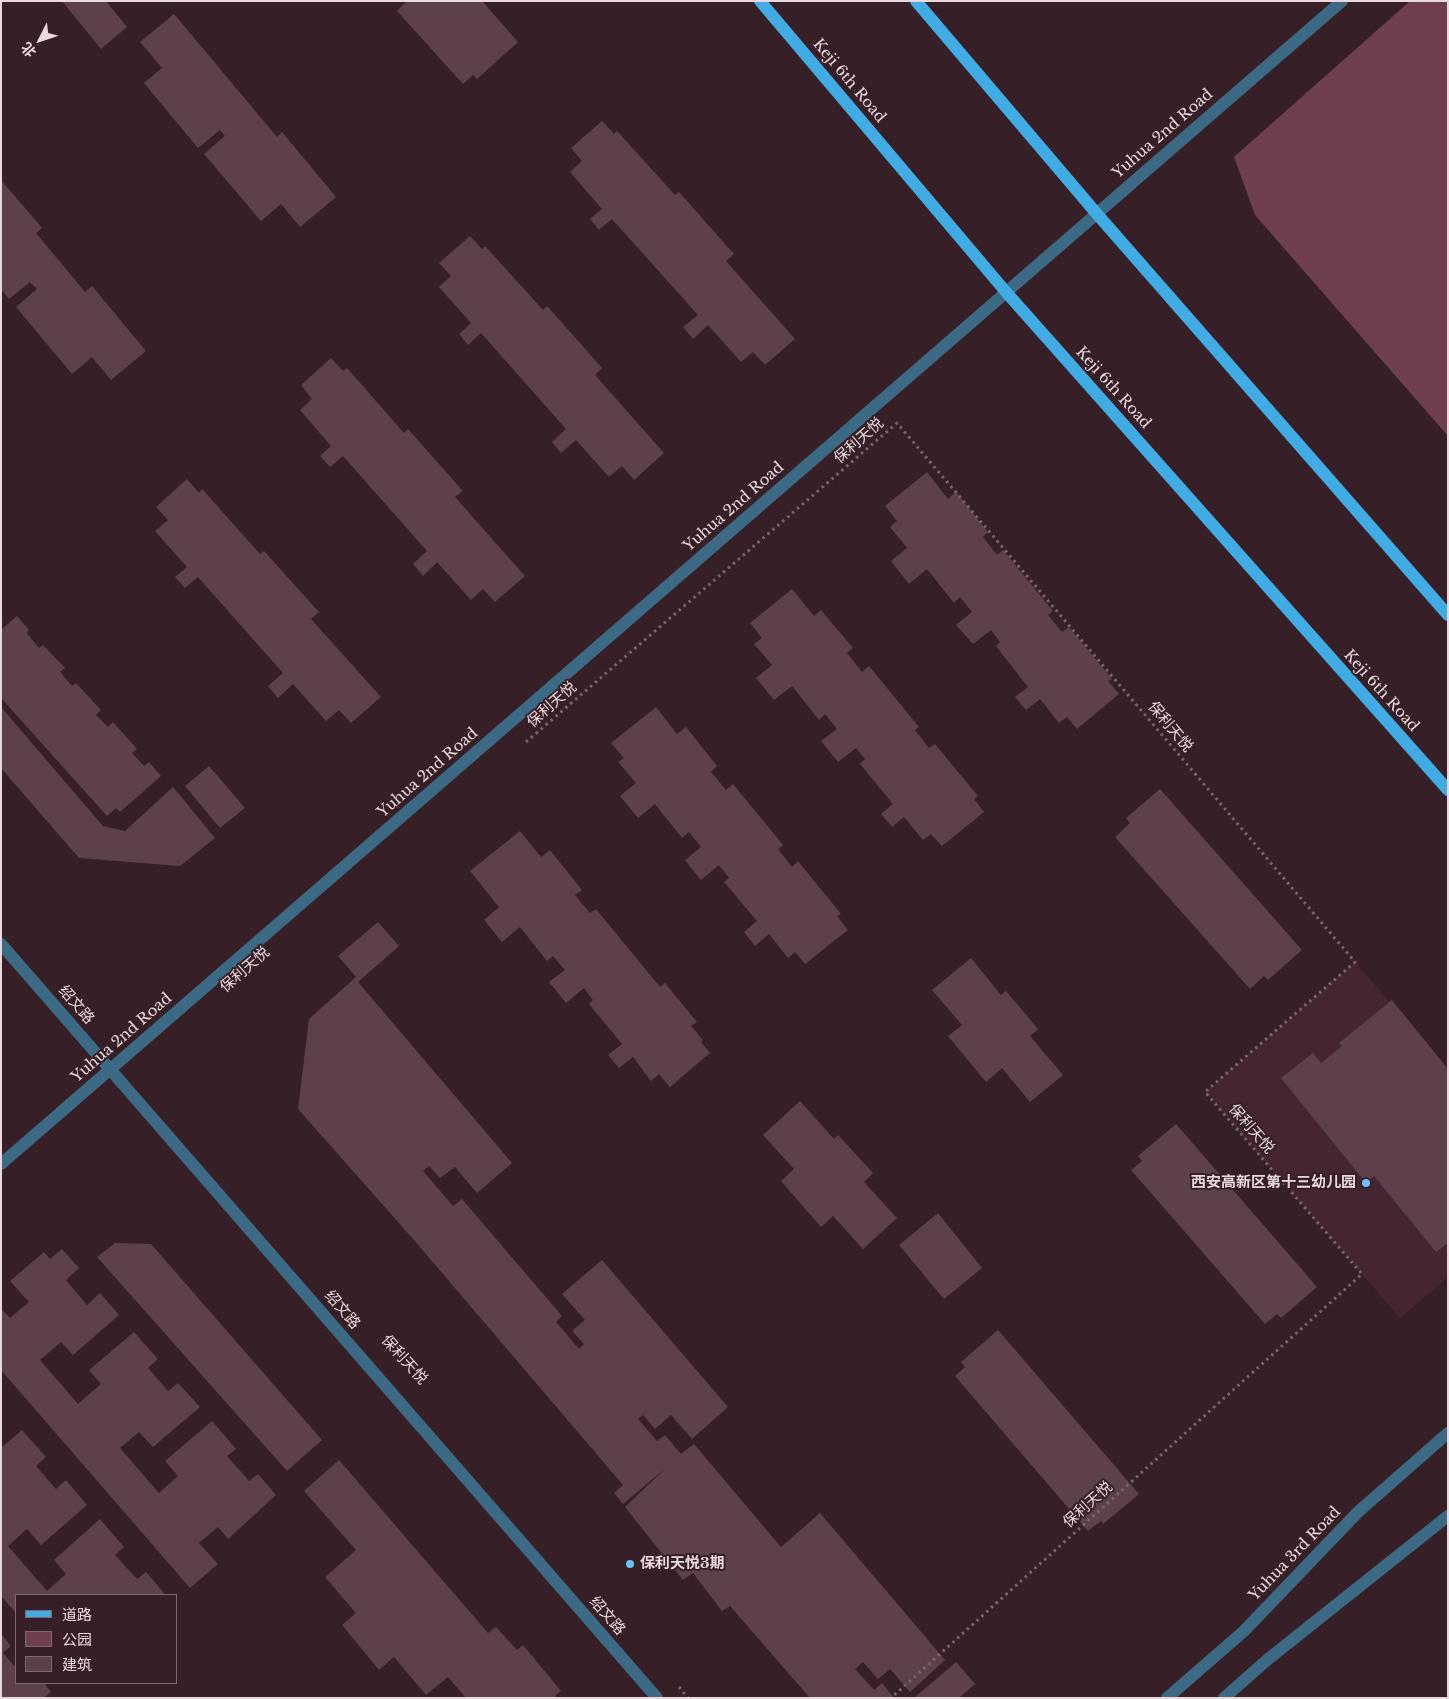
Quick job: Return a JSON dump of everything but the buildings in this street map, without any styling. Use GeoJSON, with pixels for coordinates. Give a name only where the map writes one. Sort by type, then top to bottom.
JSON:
{"type":"FeatureCollection","features":[{"type":"Feature","properties":{"kind":"main road","name":"Keji 6th Road"},"geometry":{"type":"LineString","coordinates":[[760,1],[1006,292],[1448,790]]}},
{"type":"Feature","properties":{"kind":"main road"},"geometry":{"type":"LineString","coordinates":[[916,1],[1097,214],[1448,615]]}},
{"type":"Feature","properties":{"kind":"street","name":"Yuhua 2nd Road"},"geometry":{"type":"LineString","coordinates":[[1,1164],[1342,1]]}},
{"type":"Feature","properties":{"kind":"street","name":"绍文路"},"geometry":{"type":"LineString","coordinates":[[1,944],[657,1698]]}},
{"type":"Feature","properties":{"kind":"street","name":"Yuhua 3rd Road"},"geometry":{"type":"LineString","coordinates":[[1167,1698],[1244,1631],[1358,1512],[1448,1433]]}},
{"type":"Feature","properties":{"kind":"street"},"geometry":{"type":"LineString","coordinates":[[1224,1698],[1267,1660],[1448,1516]]}},
{"type":"Feature","properties":{"kind":"path","name":"保利天悦"},"geometry":{"type":"LineString","coordinates":[[521,747],[897,423],[1355,962],[1205,1092],[1362,1274],[891,1698]]}},
{"type":"Feature","properties":{"kind":"path"},"geometry":{"type":"LineString","coordinates":[[675,1683],[688,1698]]}},
{"type":"Feature","properties":{"kind":"shaded area","name":"西安高新区第十三幼儿园"},"geometry":{"type":"Polygon","coordinates":[[[1355,962],[1448,1069],[1448,1277],[1400,1318],[1205,1092],[1355,962]]]}},
{"type":"Feature","properties":{"kind":"green space"},"geometry":{"type":"Polygon","coordinates":[[[1410,1],[1448,1],[1448,436],[1255,215],[1234,157],[1410,1]]]}},
{"type":"Feature","properties":{"kind":"place","name":"西安高新区第十三幼儿园"},"geometry":{"type":"Point","coordinates":[1366,1183]}},
{"type":"Feature","properties":{"kind":"place","name":"保利天悦3期"},"geometry":{"type":"Point","coordinates":[630,1564]}}]}
